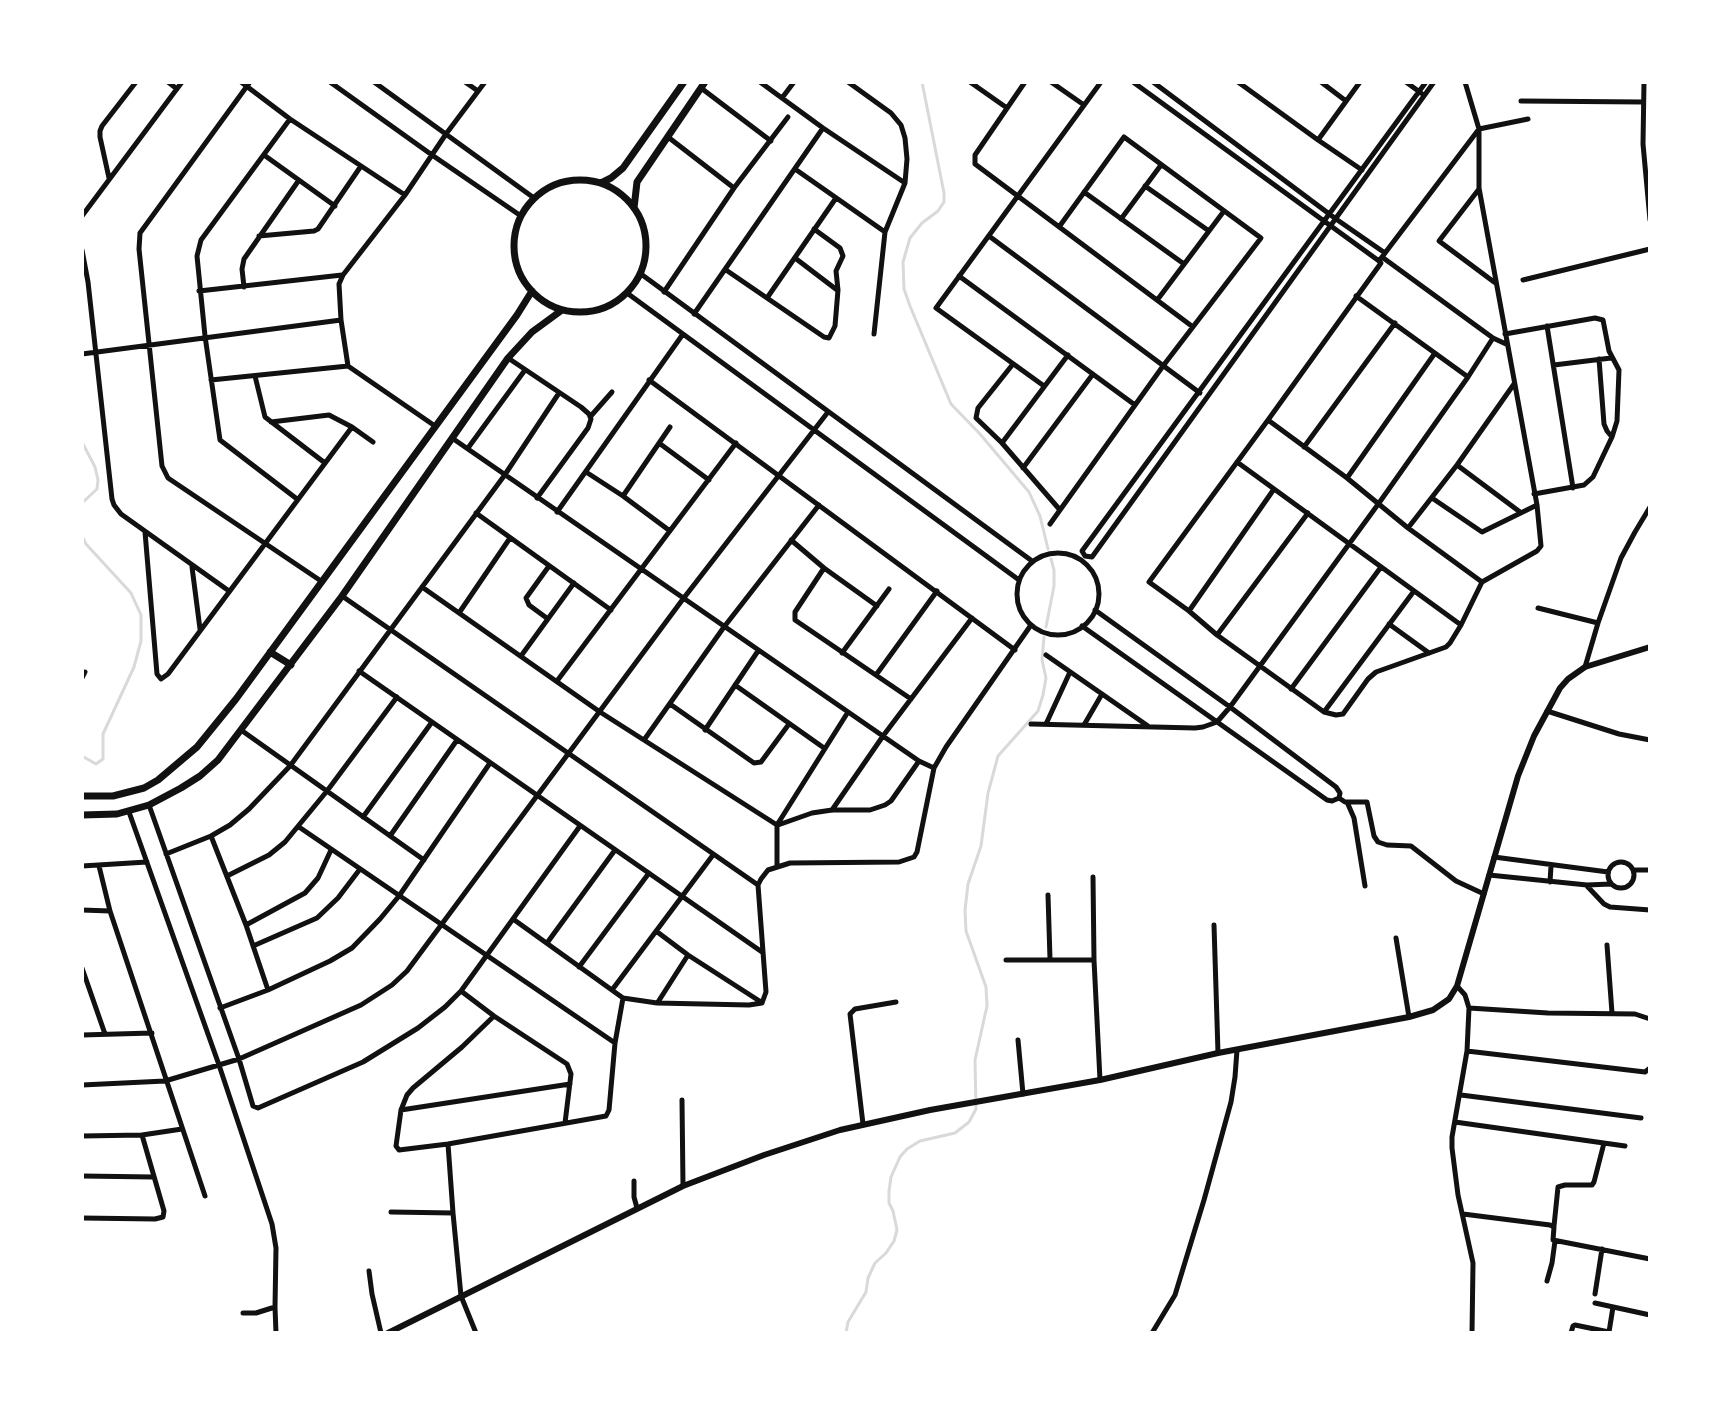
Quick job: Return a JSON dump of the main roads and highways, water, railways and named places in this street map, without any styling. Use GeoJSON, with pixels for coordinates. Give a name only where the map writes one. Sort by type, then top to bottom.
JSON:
{"type":"FeatureCollection","features":[{"type":"Feature","properties":{"kind":"main road"},"geometry":{"type":"LineString","coordinates":[[601,183],[623,168],[684,82]]}},
{"type":"Feature","properties":{"kind":"main road"},"geometry":{"type":"LineString","coordinates":[[634,208],[637,182],[703,85]]}},
{"type":"Feature","properties":{"kind":"main road"},"geometry":{"type":"LineString","coordinates":[[577,180],[601,183],[618,191],[642,220],[647,238],[641,274],[627,293],[612,304],[594,311],[562,310],[532,291],[520,275],[514,255],[514,235],[521,216],[534,198],[554,185],[577,180]]}},
{"type":"Feature","properties":{"kind":"main road"},"geometry":{"type":"LineString","coordinates":[[82,796],[127,794],[158,780],[197,747],[236,699],[532,291]]}},
{"type":"Feature","properties":{"kind":"main road"},"geometry":{"type":"LineString","coordinates":[[82,815],[117,814],[149,805],[200,776],[218,760],[342,596],[508,358],[532,332],[562,310]]}},
{"type":"Feature","properties":{"kind":"main road"},"geometry":{"type":"LineString","coordinates":[[270,652],[291,665]]}},
{"type":"Feature","properties":{"kind":"waterway"},"geometry":{"type":"LineString","coordinates":[[922,82],[944,202],[910,238],[903,262],[904,289],[951,404],[1029,492],[1040,516],[1048,549]]}},
{"type":"Feature","properties":{"kind":"waterway"},"geometry":{"type":"LineString","coordinates":[[82,442],[98,480],[97,489],[82,503]]}},
{"type":"Feature","properties":{"kind":"waterway"},"geometry":{"type":"LineString","coordinates":[[82,536],[131,593],[141,615],[141,641],[134,667],[103,734],[103,759],[96,764],[82,756]]}},
{"type":"Feature","properties":{"kind":"waterway"},"geometry":{"type":"LineString","coordinates":[[1046,627],[1054,586],[1051,559]]}},
{"type":"Feature","properties":{"kind":"waterway"},"geometry":{"type":"LineString","coordinates":[[846,1333],[848,1322],[866,1292],[875,1263],[894,1241],[897,1230],[889,1203],[889,1191],[891,1177],[900,1157],[920,1141],[955,1133],[969,1122],[976,1109],[975,1060],[987,1006],[986,987],[966,931],[968,884],[981,846],[988,793],[998,756],[1038,711],[1043,695],[1046,678],[1042,660],[1044,637]]}}]}
